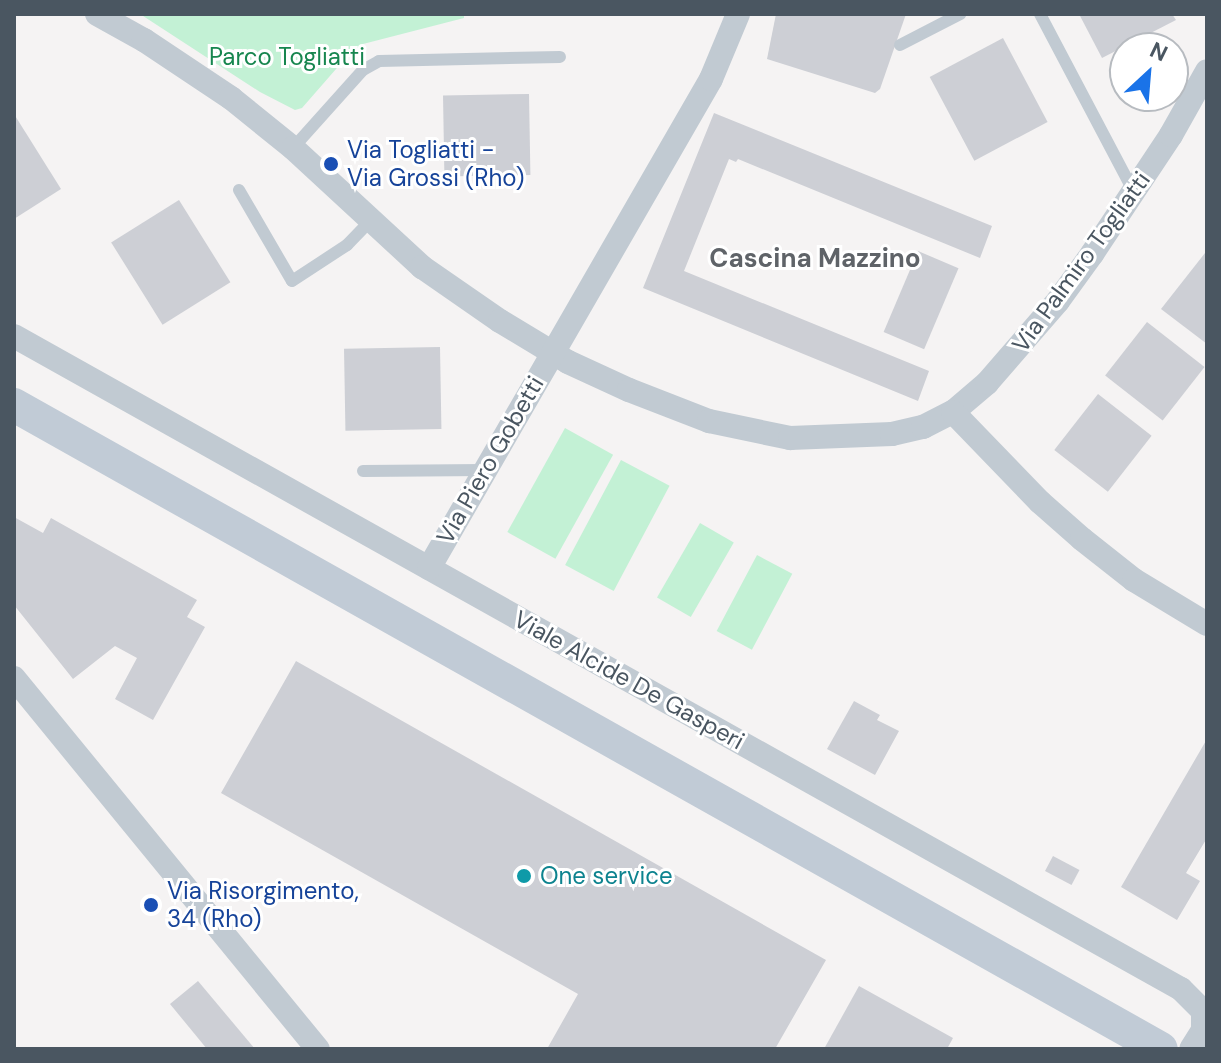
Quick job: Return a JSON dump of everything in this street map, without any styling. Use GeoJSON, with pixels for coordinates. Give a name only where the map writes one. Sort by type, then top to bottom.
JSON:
{"type":"FeatureCollection","features":[{"type":"Feature","properties":{"kind":"street","name":"Via Palmiro Togliatti"},"geometry":{"type":"LineString","coordinates":[[97,14],[185,67],[293,148],[370,221],[456,292],[551,353],[587,373],[686,413],[773,436],[839,438],[892,434],[923,427],[953,412],[987,383],[1043,320],[1134,193],[1207,71]]}},
{"type":"Feature","properties":{"kind":"street","name":"Via Piero Gobetti"},"geometry":{"type":"LineString","coordinates":[[429,568],[711,79],[738,14]]}},
{"type":"Feature","properties":{"kind":"street","name":"Viale Alcide De Gasperi"},"geometry":{"type":"LineString","coordinates":[[14,336],[1181,989],[1205,1008],[1203,1030],[1191,1049]]}},
{"type":"Feature","properties":{"kind":"street"},"geometry":{"type":"LineString","coordinates":[[14,405],[1161,1049]]}},
{"type":"Feature","properties":{"kind":"street"},"geometry":{"type":"LineString","coordinates":[[953,412],[1040,502],[1082,539],[1134,580],[1207,624]]}},
{"type":"Feature","properties":{"kind":"street"},"geometry":{"type":"LineString","coordinates":[[14,678],[318,1049]]}},
{"type":"Feature","properties":{"kind":"lane"},"geometry":{"type":"LineString","coordinates":[[900,45],[960,14]]}},
{"type":"Feature","properties":{"kind":"lane"},"geometry":{"type":"LineString","coordinates":[[1040,14],[1134,193]]}},
{"type":"Feature","properties":{"kind":"lane"},"geometry":{"type":"LineString","coordinates":[[293,148],[363,70],[379,61],[560,57]]}},
{"type":"Feature","properties":{"kind":"lane"},"geometry":{"type":"LineString","coordinates":[[239,190],[292,281],[347,245],[370,221]]}},
{"type":"Feature","properties":{"kind":"lane"},"geometry":{"type":"LineString","coordinates":[[363,471],[484,470]]}},
{"type":"Feature","properties":{"kind":"green space","name":"Parco Togliatti"},"geometry":{"type":"Polygon","coordinates":[[[140,14],[464,14],[464,18],[363,44],[350,53],[302,108],[295,110],[260,92],[140,14]]]}},
{"type":"Feature","properties":{"kind":"green space"},"geometry":{"type":"Polygon","coordinates":[[[565,428],[613,455],[555,559],[507,532],[565,428]]]}},
{"type":"Feature","properties":{"kind":"green space"},"geometry":{"type":"Polygon","coordinates":[[[621,460],[670,486],[614,591],[565,565],[621,460]]]}},
{"type":"Feature","properties":{"kind":"green space"},"geometry":{"type":"Polygon","coordinates":[[[700,523],[734,542],[691,617],[657,597],[700,523]]]}},
{"type":"Feature","properties":{"kind":"green space"},"geometry":{"type":"Polygon","coordinates":[[[757,555],[792,574],[752,650],[717,631],[757,555]]]}},
{"type":"Feature","properties":{"kind":"building"},"geometry":{"type":"Polygon","coordinates":[[[776,14],[906,14],[880,89],[875,93],[767,59],[776,14]]]}},
{"type":"Feature","properties":{"kind":"building"},"geometry":{"type":"Polygon","coordinates":[[[1079,14],[1172,14],[1176,20],[1153,32],[1109,32],[1109,54],[1102,58],[1079,14]]]}},
{"type":"Feature","properties":{"kind":"building"},"geometry":{"type":"Polygon","coordinates":[[[1003,38],[1048,122],[974,161],[930,77],[1003,38]]]}},
{"type":"Feature","properties":{"kind":"building"},"geometry":{"type":"Polygon","coordinates":[[[529,94],[530,175],[444,176],[443,96],[529,94]]]}},
{"type":"Feature","properties":{"kind":"building"},"geometry":{"type":"Polygon","coordinates":[[[714,113],[992,226],[980,258],[738,159],[736,162],[729,159],[684,271],[929,371],[918,401],[643,288],[714,113]]]}},
{"type":"Feature","properties":{"kind":"building"},"geometry":{"type":"Polygon","coordinates":[[[14,114],[61,189],[14,219],[14,114]]]}},
{"type":"Feature","properties":{"kind":"building"},"geometry":{"type":"Polygon","coordinates":[[[179,200],[230,282],[163,325],[111,242],[179,200]]]}},
{"type":"Feature","properties":{"kind":"building"},"geometry":{"type":"Polygon","coordinates":[[[918,251],[959,268],[924,349],[884,332],[918,251]]]}},
{"type":"Feature","properties":{"kind":"building"},"geometry":{"type":"Polygon","coordinates":[[[1205,253],[1207,255],[1207,344],[1161,309],[1205,253]]]}},
{"type":"Feature","properties":{"kind":"building"},"geometry":{"type":"Polygon","coordinates":[[[1147,322],[1205,367],[1163,421],[1105,376],[1147,322]]]}},
{"type":"Feature","properties":{"kind":"building"},"geometry":{"type":"Polygon","coordinates":[[[440,347],[441,429],[345,431],[344,349],[440,347]]]}},
{"type":"Feature","properties":{"kind":"building"},"geometry":{"type":"Polygon","coordinates":[[[1098,394],[1152,436],[1108,492],[1054,450],[1098,394]]]}},
{"type":"Feature","properties":{"kind":"building"},"geometry":{"type":"Polygon","coordinates":[[[14,517],[43,533],[51,518],[197,600],[187,617],[205,627],[153,720],[115,699],[137,658],[115,646],[73,679],[14,605],[14,517]]]}},
{"type":"Feature","properties":{"kind":"building","name":"One service"},"geometry":{"type":"Polygon","coordinates":[[[296,661],[826,960],[775,1049],[547,1049],[578,994],[221,793],[296,661]]]}},
{"type":"Feature","properties":{"kind":"building"},"geometry":{"type":"Polygon","coordinates":[[[854,701],[880,715],[877,720],[899,731],[875,775],[827,749],[854,701]]]}},
{"type":"Feature","properties":{"kind":"building"},"geometry":{"type":"Polygon","coordinates":[[[1207,739],[1207,838],[1186,873],[1200,881],[1177,920],[1121,887],[1207,739]]]}},
{"type":"Feature","properties":{"kind":"building"},"geometry":{"type":"Polygon","coordinates":[[[1053,856],[1079,870],[1072,885],[1045,871],[1053,856]]]}},
{"type":"Feature","properties":{"kind":"building"},"geometry":{"type":"Polygon","coordinates":[[[198,981],[255,1049],[207,1049],[170,1004],[198,981]]]}},
{"type":"Feature","properties":{"kind":"building"},"geometry":{"type":"Polygon","coordinates":[[[859,986],[953,1038],[947,1049],[824,1049],[859,986]]]}},
{"type":"Feature","properties":{"kind":"place","name":"Via Togliatti - Via Grossi (Rho)"},"geometry":{"type":"Point","coordinates":[331,164]}},
{"type":"Feature","properties":{"kind":"place","name":"One service"},"geometry":{"type":"Point","coordinates":[524,876]}},
{"type":"Feature","properties":{"kind":"place","name":"Via Risorgimento, 34 (Rho)"},"geometry":{"type":"Point","coordinates":[151,905]}},
{"type":"Feature","properties":{"kind":"district","name":"Cascina Mazzino"},"geometry":{"type":"Point","coordinates":[815,259]}}]}
